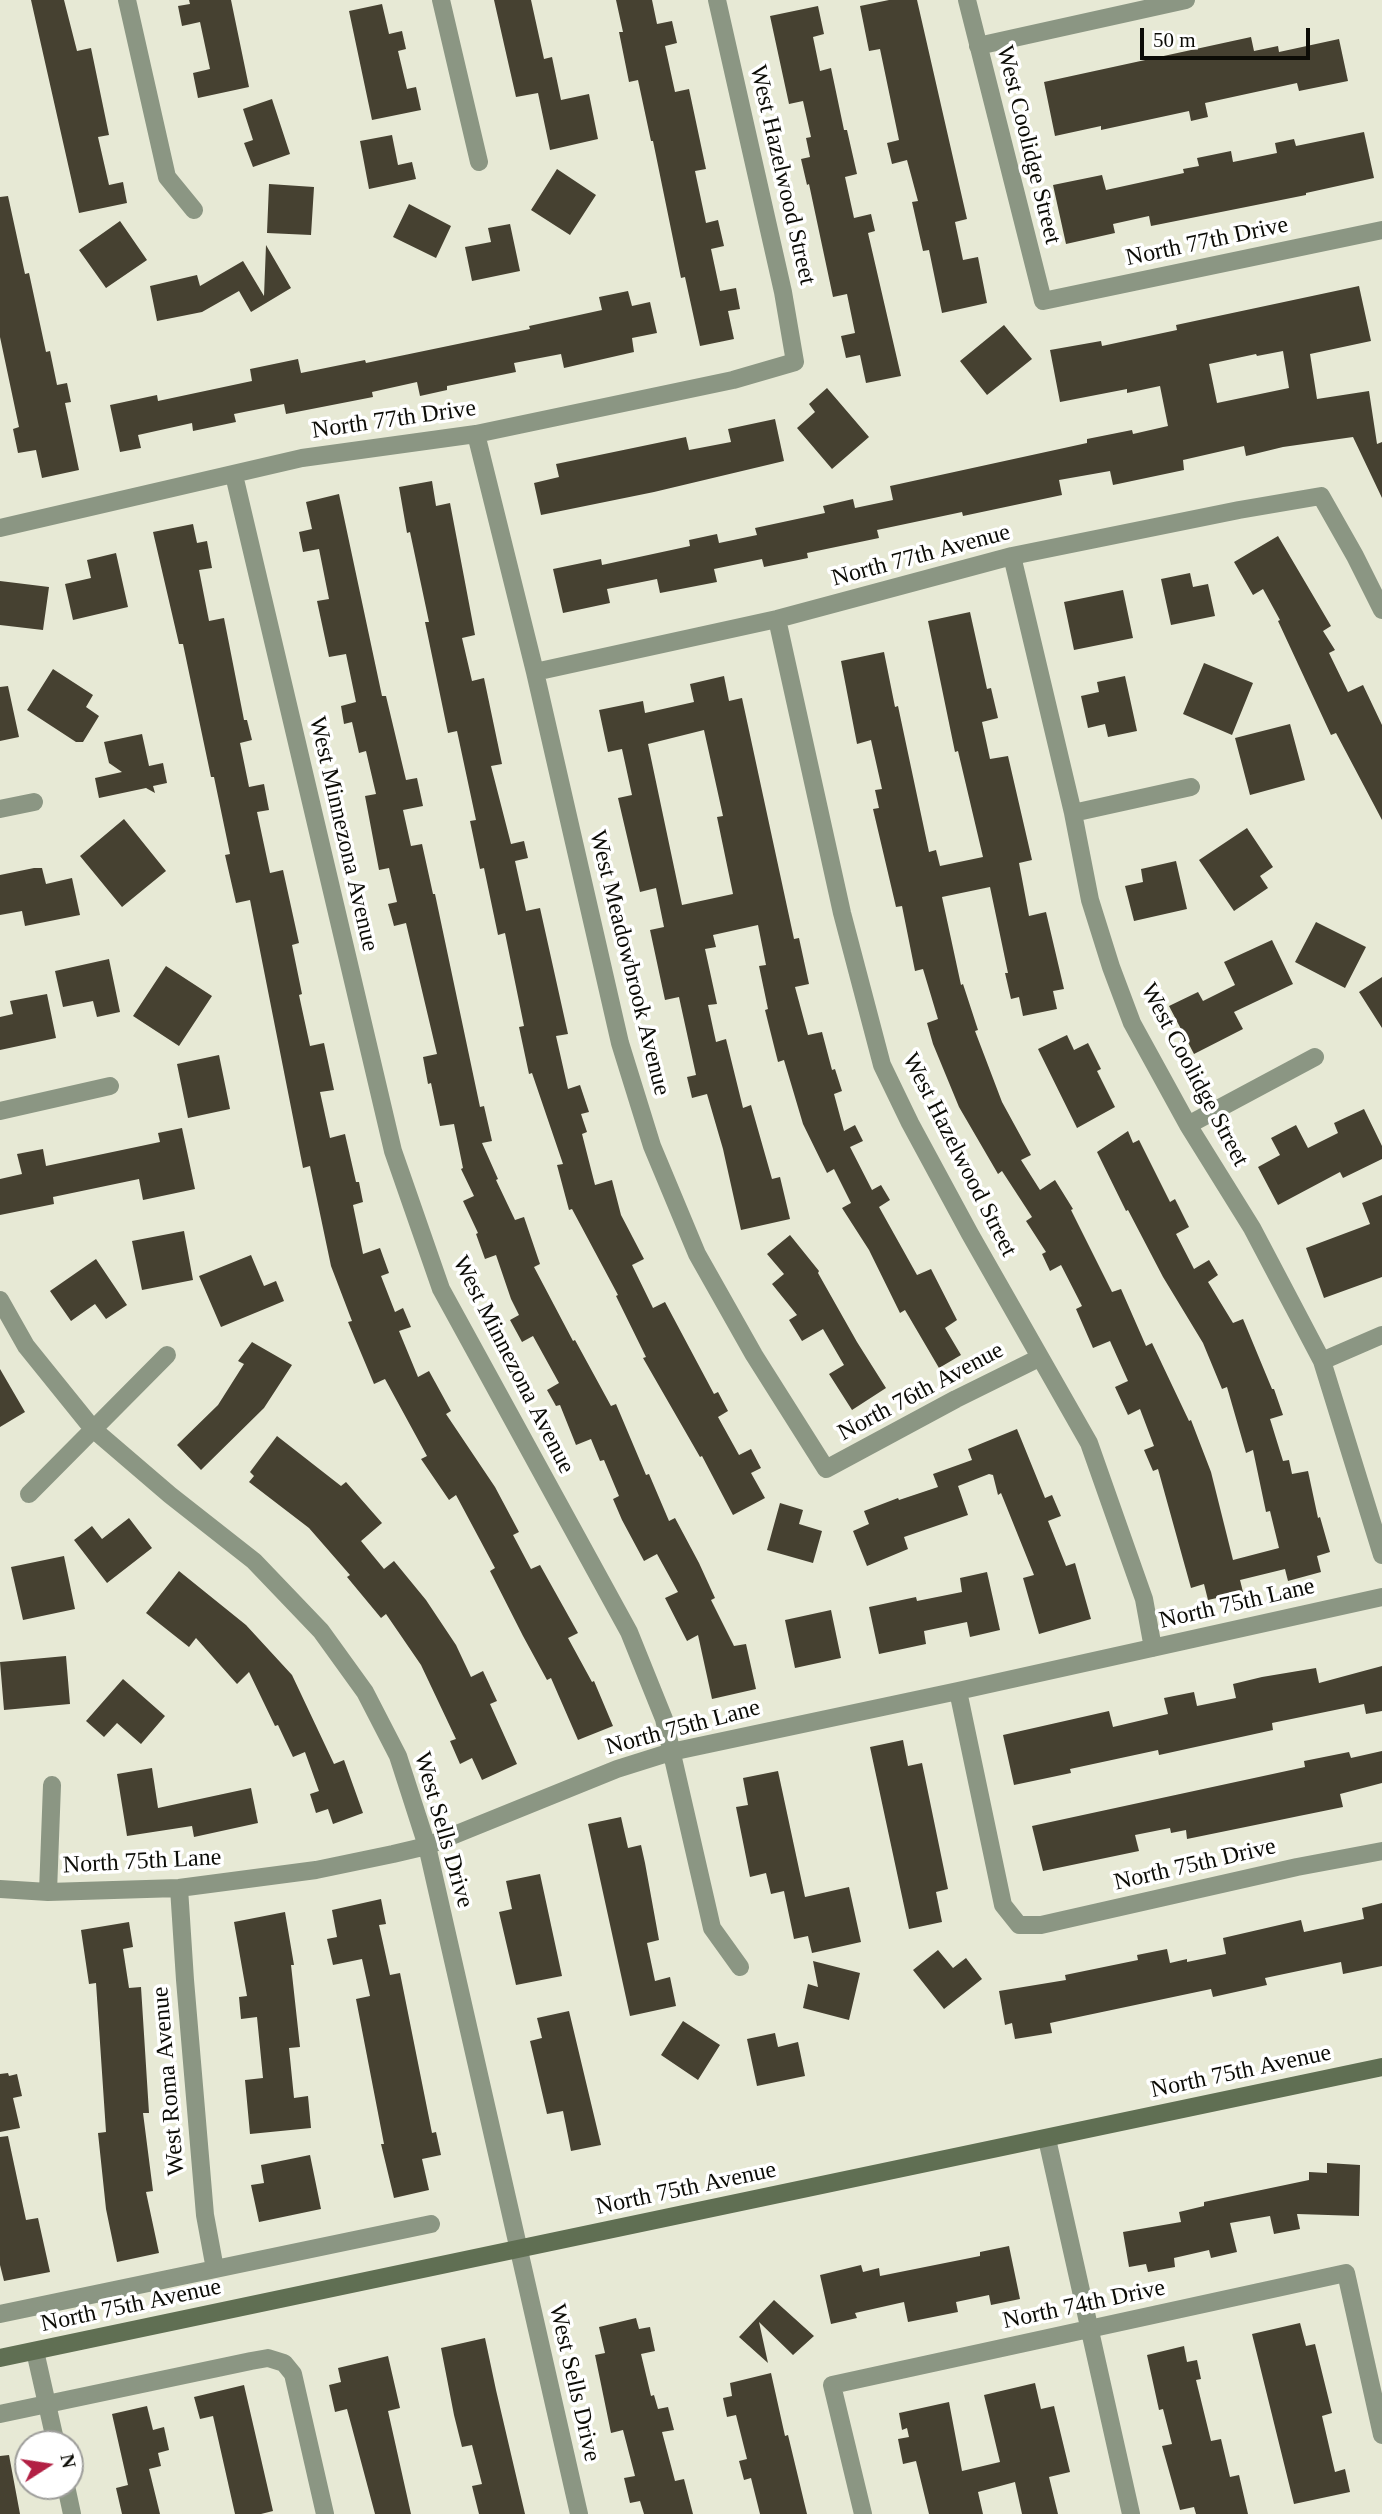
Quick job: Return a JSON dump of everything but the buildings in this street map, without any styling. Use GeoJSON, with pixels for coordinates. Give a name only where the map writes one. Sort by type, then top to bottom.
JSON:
{"type":"FeatureCollection","features":[{"type":"Feature","properties":{"kind":"main road","name":"North 75th Avenue"},"geometry":{"type":"LineString","coordinates":[[0,2358],[1382,2067]]}},
{"type":"Feature","properties":{"kind":"street"},"geometry":{"type":"LineString","coordinates":[[127,0],[167,177],[194,210]]}},
{"type":"Feature","properties":{"kind":"street"},"geometry":{"type":"LineString","coordinates":[[441,0],[479,162]]}},
{"type":"Feature","properties":{"kind":"street","name":"West Hazelwood Street"},"geometry":{"type":"LineString","coordinates":[[717,0],[783,292],[795,362]]}},
{"type":"Feature","properties":{"kind":"street","name":"West Coolidge Street"},"geometry":{"type":"LineString","coordinates":[[967,0],[1043,301]]}},
{"type":"Feature","properties":{"kind":"street"},"geometry":{"type":"LineString","coordinates":[[978,46],[1186,0]]}},
{"type":"Feature","properties":{"kind":"street","name":"North 77th Drive"},"geometry":{"type":"LineString","coordinates":[[1043,301],[1382,230]]}},
{"type":"Feature","properties":{"kind":"street","name":"North 77th Drive"},"geometry":{"type":"LineString","coordinates":[[0,528],[302,458],[477,434],[733,380],[795,362]]}},
{"type":"Feature","properties":{"kind":"street","name":"West Meadowbrook Avenue"},"geometry":{"type":"LineString","coordinates":[[477,434],[620,1043],[652,1146],[697,1254],[754,1355],[825,1469]]}},
{"type":"Feature","properties":{"kind":"street","name":"West Minnezona Avenue"},"geometry":{"type":"LineString","coordinates":[[234,475],[393,1151],[441,1289],[629,1632],[664,1719],[712,1928],[740,1967]]}},
{"type":"Feature","properties":{"kind":"street","name":"North 77th Avenue"},"geometry":{"type":"LineString","coordinates":[[535,672],[776,619],[1012,556],[1239,509],[1321,496],[1382,610]]}},
{"type":"Feature","properties":{"kind":"street","name":"West Coolidge Street"},"geometry":{"type":"LineString","coordinates":[[1012,556],[1073,813],[1090,900],[1111,967],[1132,1023],[1188,1125],[1252,1228],[1321,1360],[1382,1555]]}},
{"type":"Feature","properties":{"kind":"street","name":"West Hazelwood Street"},"geometry":{"type":"LineString","coordinates":[[776,619],[842,913],[882,1065],[910,1123],[1089,1443],[1144,1599],[1153,1648]]}},
{"type":"Feature","properties":{"kind":"street"},"geometry":{"type":"LineString","coordinates":[[1073,813],[1191,787]]}},
{"type":"Feature","properties":{"kind":"street"},"geometry":{"type":"LineString","coordinates":[[0,809],[34,802]]}},
{"type":"Feature","properties":{"kind":"street"},"geometry":{"type":"LineString","coordinates":[[1188,1125],[1315,1057]]}},
{"type":"Feature","properties":{"kind":"street"},"geometry":{"type":"LineString","coordinates":[[0,1111],[110,1086]]}},
{"type":"Feature","properties":{"kind":"street","name":"West Sells Drive"},"geometry":{"type":"LineString","coordinates":[[0,1300],[26,1346],[93,1429],[170,1495],[254,1561],[321,1631],[365,1692],[392,1746],[414,1801],[427,1846],[579,2514]]}},
{"type":"Feature","properties":{"kind":"street"},"geometry":{"type":"LineString","coordinates":[[1321,1360],[1382,1335]]}},
{"type":"Feature","properties":{"kind":"street"},"geometry":{"type":"LineString","coordinates":[[29,1494],[167,1355]]}},
{"type":"Feature","properties":{"kind":"street","name":"North 76th Avenue"},"geometry":{"type":"LineString","coordinates":[[825,1469],[956,1399],[1040,1358]]}},
{"type":"Feature","properties":{"kind":"street","name":"North 75th Lane"},"geometry":{"type":"LineString","coordinates":[[0,1889],[48,1892],[179,1888],[316,1870],[427,1846],[617,1769],[671,1752],[1382,1597]]}},
{"type":"Feature","properties":{"kind":"street","name":"North 75th Drive"},"geometry":{"type":"LineString","coordinates":[[958,1691],[1003,1905],[1019,1925],[1041,1925],[1297,1867],[1382,1851]]}},
{"type":"Feature","properties":{"kind":"street"},"geometry":{"type":"LineString","coordinates":[[48,1892],[52,1786]]}},
{"type":"Feature","properties":{"kind":"street","name":"West Roma Avenue"},"geometry":{"type":"LineString","coordinates":[[179,1888],[204,2202],[215,2269]]}},
{"type":"Feature","properties":{"kind":"street"},"geometry":{"type":"LineString","coordinates":[[1047,2139],[1131,2514]]}},
{"type":"Feature","properties":{"kind":"street","name":"North 75th Avenue"},"geometry":{"type":"LineString","coordinates":[[0,2314],[431,2224]]}},
{"type":"Feature","properties":{"kind":"street","name":"North 74th Drive"},"geometry":{"type":"LineString","coordinates":[[863,2514],[832,2385],[1346,2273],[1382,2435]]}},
{"type":"Feature","properties":{"kind":"street"},"geometry":{"type":"LineString","coordinates":[[35,2351],[53,2430]]}},
{"type":"Feature","properties":{"kind":"street"},"geometry":{"type":"LineString","coordinates":[[0,2414],[268,2358],[284,2363],[293,2374],[325,2514]]}}]}
